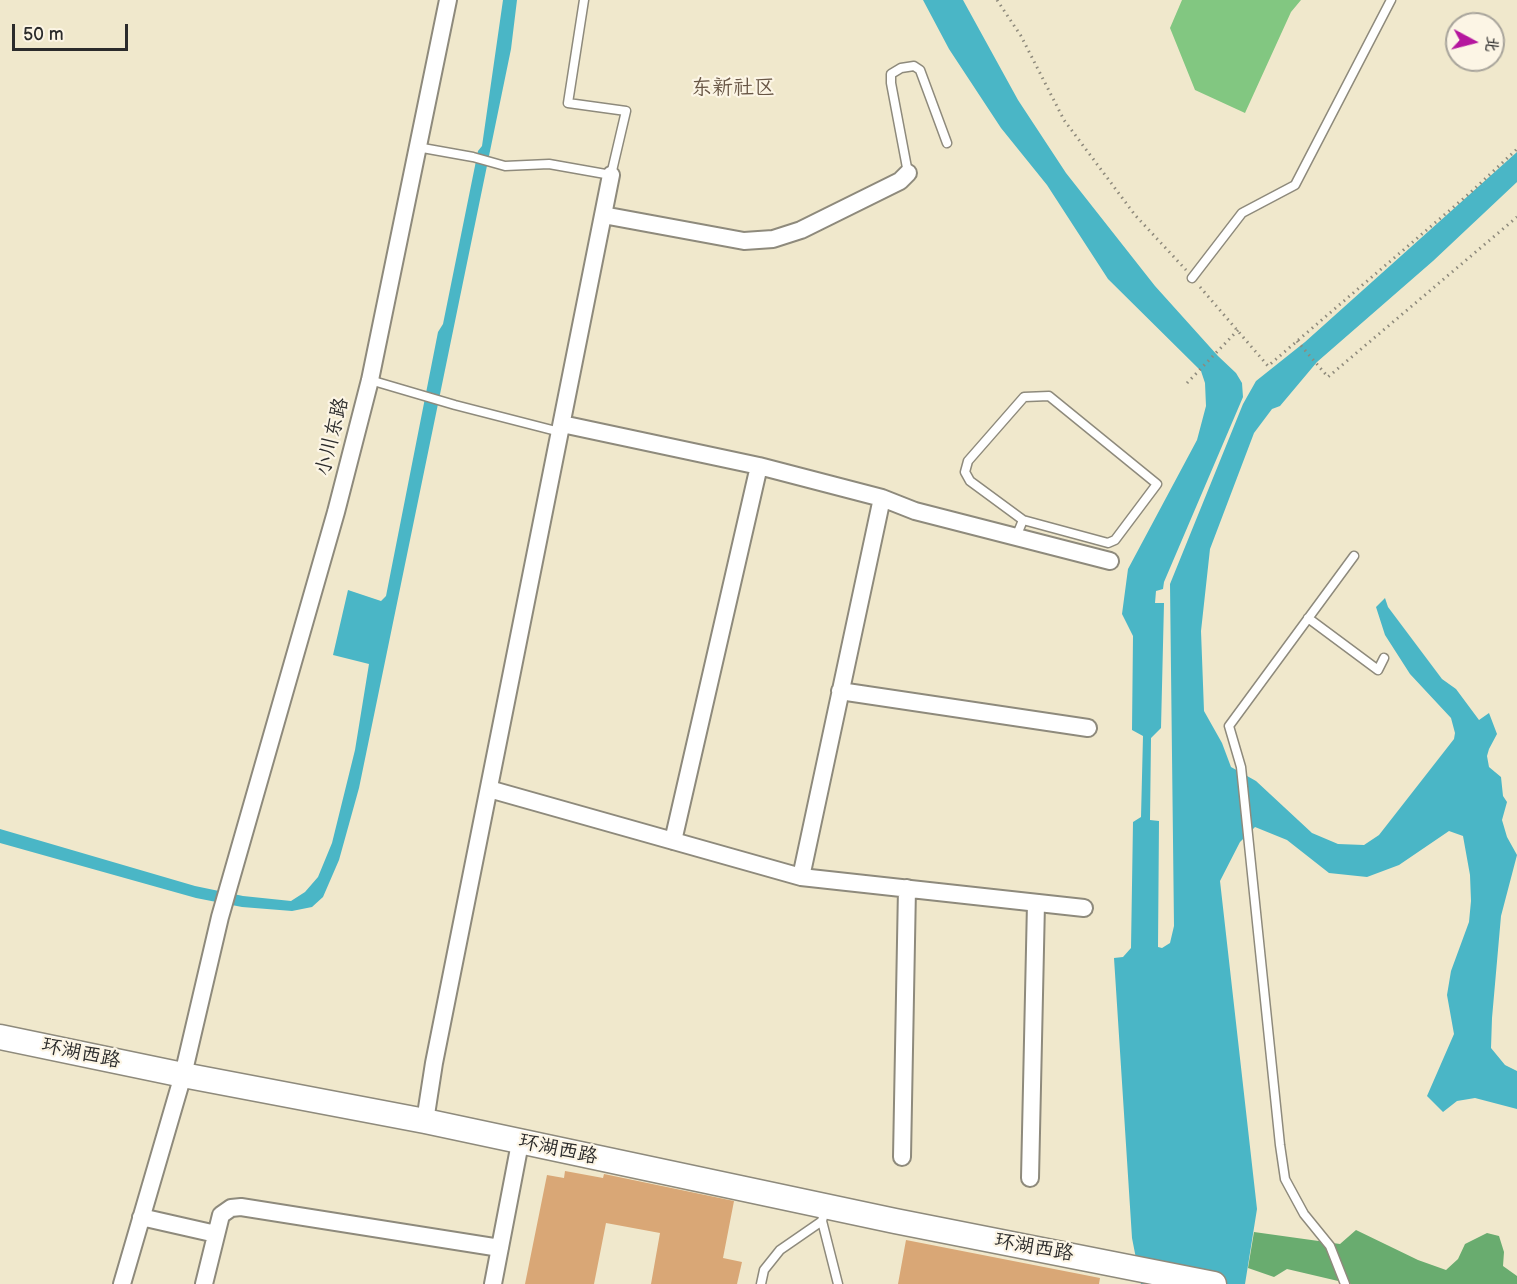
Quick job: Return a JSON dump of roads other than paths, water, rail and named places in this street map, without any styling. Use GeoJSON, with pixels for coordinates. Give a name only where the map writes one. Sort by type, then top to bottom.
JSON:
{"type":"FeatureCollection","features":[{"type":"Feature","properties":{"kind":"main road","name":"环湖西路"},"geometry":{"type":"LineString","coordinates":[[0,1037],[424,1121],[824,1213],[1116,1263],[1214,1284]]}},
{"type":"Feature","properties":{"kind":"street","name":"小川东路"},"geometry":{"type":"LineString","coordinates":[[122,1284],[183,1075],[220,917],[336,512],[370,380],[448,0]]}},
{"type":"Feature","properties":{"kind":"street"},"geometry":{"type":"LineString","coordinates":[[603,215],[744,240],[773,239],[801,230],[900,181],[908,173]]}},
{"type":"Feature","properties":{"kind":"street"},"geometry":{"type":"LineString","coordinates":[[424,1121],[611,175]]}},
{"type":"Feature","properties":{"kind":"street"},"geometry":{"type":"LineString","coordinates":[[561,428],[759,466],[882,498],[915,511],[1110,561]]}},
{"type":"Feature","properties":{"kind":"street"},"geometry":{"type":"LineString","coordinates":[[674,841],[759,466]]}},
{"type":"Feature","properties":{"kind":"street"},"geometry":{"type":"LineString","coordinates":[[801,877],[882,498]]}},
{"type":"Feature","properties":{"kind":"street"},"geometry":{"type":"LineString","coordinates":[[840,691],[1088,728]]}},
{"type":"Feature","properties":{"kind":"street"},"geometry":{"type":"LineString","coordinates":[[489,789],[801,877],[1084,908]]}},
{"type":"Feature","properties":{"kind":"street"},"geometry":{"type":"LineString","coordinates":[[902,1157],[907,888]]}},
{"type":"Feature","properties":{"kind":"street"},"geometry":{"type":"LineString","coordinates":[[1030,1178],[1036,903]]}},
{"type":"Feature","properties":{"kind":"street"},"geometry":{"type":"LineString","coordinates":[[493,1284],[520,1143]]}},
{"type":"Feature","properties":{"kind":"street"},"geometry":{"type":"LineString","coordinates":[[204,1284],[221,1215],[231,1208],[241,1207],[500,1248]]}},
{"type":"Feature","properties":{"kind":"street"},"geometry":{"type":"LineString","coordinates":[[141,1217],[216,1234]]}},
{"type":"Feature","properties":{"kind":"lane"},"geometry":{"type":"LineString","coordinates":[[416,147],[473,157],[505,166],[549,164],[611,175],[626,111],[568,103],[584,0]]}},
{"type":"Feature","properties":{"kind":"lane"},"geometry":{"type":"LineString","coordinates":[[1192,278],[1242,213],[1295,185],[1391,0]]}},
{"type":"Feature","properties":{"kind":"lane"},"geometry":{"type":"LineString","coordinates":[[908,173],[891,74],[901,68],[914,66],[920,70],[947,143]]}},
{"type":"Feature","properties":{"kind":"lane"},"geometry":{"type":"LineString","coordinates":[[370,380],[455,405],[561,428]]}},
{"type":"Feature","properties":{"kind":"lane"},"geometry":{"type":"LineString","coordinates":[[1049,396],[1157,484],[1115,540],[1108,543],[1023,520],[970,481],[965,472],[969,461],[1024,398],[1049,396]]}},
{"type":"Feature","properties":{"kind":"lane"},"geometry":{"type":"LineString","coordinates":[[1016,537],[1023,520]]}},
{"type":"Feature","properties":{"kind":"lane"},"geometry":{"type":"LineString","coordinates":[[1345,1284],[1330,1246],[1304,1214],[1285,1179],[1240,767],[1229,726],[1354,556]]}},
{"type":"Feature","properties":{"kind":"lane"},"geometry":{"type":"LineString","coordinates":[[1308,618],[1378,670],[1384,658]]}},
{"type":"Feature","properties":{"kind":"lane"},"geometry":{"type":"LineString","coordinates":[[761,1284],[764,1270],[780,1250],[824,1213],[838,1284]]}},
{"type":"Feature","properties":{"kind":"water"},"geometry":{"type":"Polygon","coordinates":[[[503,0],[517,0],[511,49],[359,788],[339,860],[323,897],[312,907],[292,911],[242,907],[196,898],[0,843],[0,829],[195,886],[243,896],[291,901],[305,892],[318,877],[332,843],[355,750],[369,664],[333,655],[348,590],[381,601],[386,596],[438,332],[443,324],[478,151],[482,146],[503,0]]]}},
{"type":"Feature","properties":{"kind":"water"},"geometry":{"type":"Polygon","coordinates":[[[923,0],[963,0],[1018,100],[1066,173],[1155,286],[1236,373],[1242,383],[1243,397],[1163,589],[1156,591],[1155,603],[1164,603],[1161,728],[1151,738],[1150,820],[1159,821],[1158,947],[1162,948],[1170,943],[1174,926],[1170,584],[1243,404],[1256,381],[1305,342],[1517,152],[1517,182],[1433,261],[1317,362],[1280,406],[1272,409],[1254,433],[1210,549],[1201,631],[1204,711],[1222,743],[1231,767],[1256,781],[1312,833],[1338,844],[1364,845],[1379,835],[1454,739],[1455,733],[1451,718],[1410,674],[1385,635],[1376,607],[1385,598],[1388,607],[1442,679],[1456,689],[1479,720],[1489,713],[1497,734],[1487,756],[1489,767],[1501,777],[1503,796],[1507,802],[1502,820],[1507,837],[1517,855],[1501,916],[1491,1048],[1505,1065],[1517,1071],[1517,1109],[1475,1098],[1457,1101],[1443,1112],[1427,1096],[1454,1034],[1447,995],[1451,971],[1469,922],[1471,901],[1470,875],[1463,836],[1449,831],[1399,865],[1367,877],[1329,873],[1287,840],[1255,827],[1240,842],[1220,881],[1257,1209],[1245,1284],[1141,1284],[1132,1238],[1114,958],[1123,957],[1131,948],[1133,822],[1141,817],[1143,736],[1132,730],[1133,636],[1122,614],[1128,569],[1197,440],[1206,406],[1205,383],[1201,371],[1108,279],[1047,185],[1001,128],[949,49],[923,0]]]}},
{"type":"Feature","properties":{"kind":"district","name":"东新社区"},"geometry":{"type":"Point","coordinates":[733,89]}}]}
